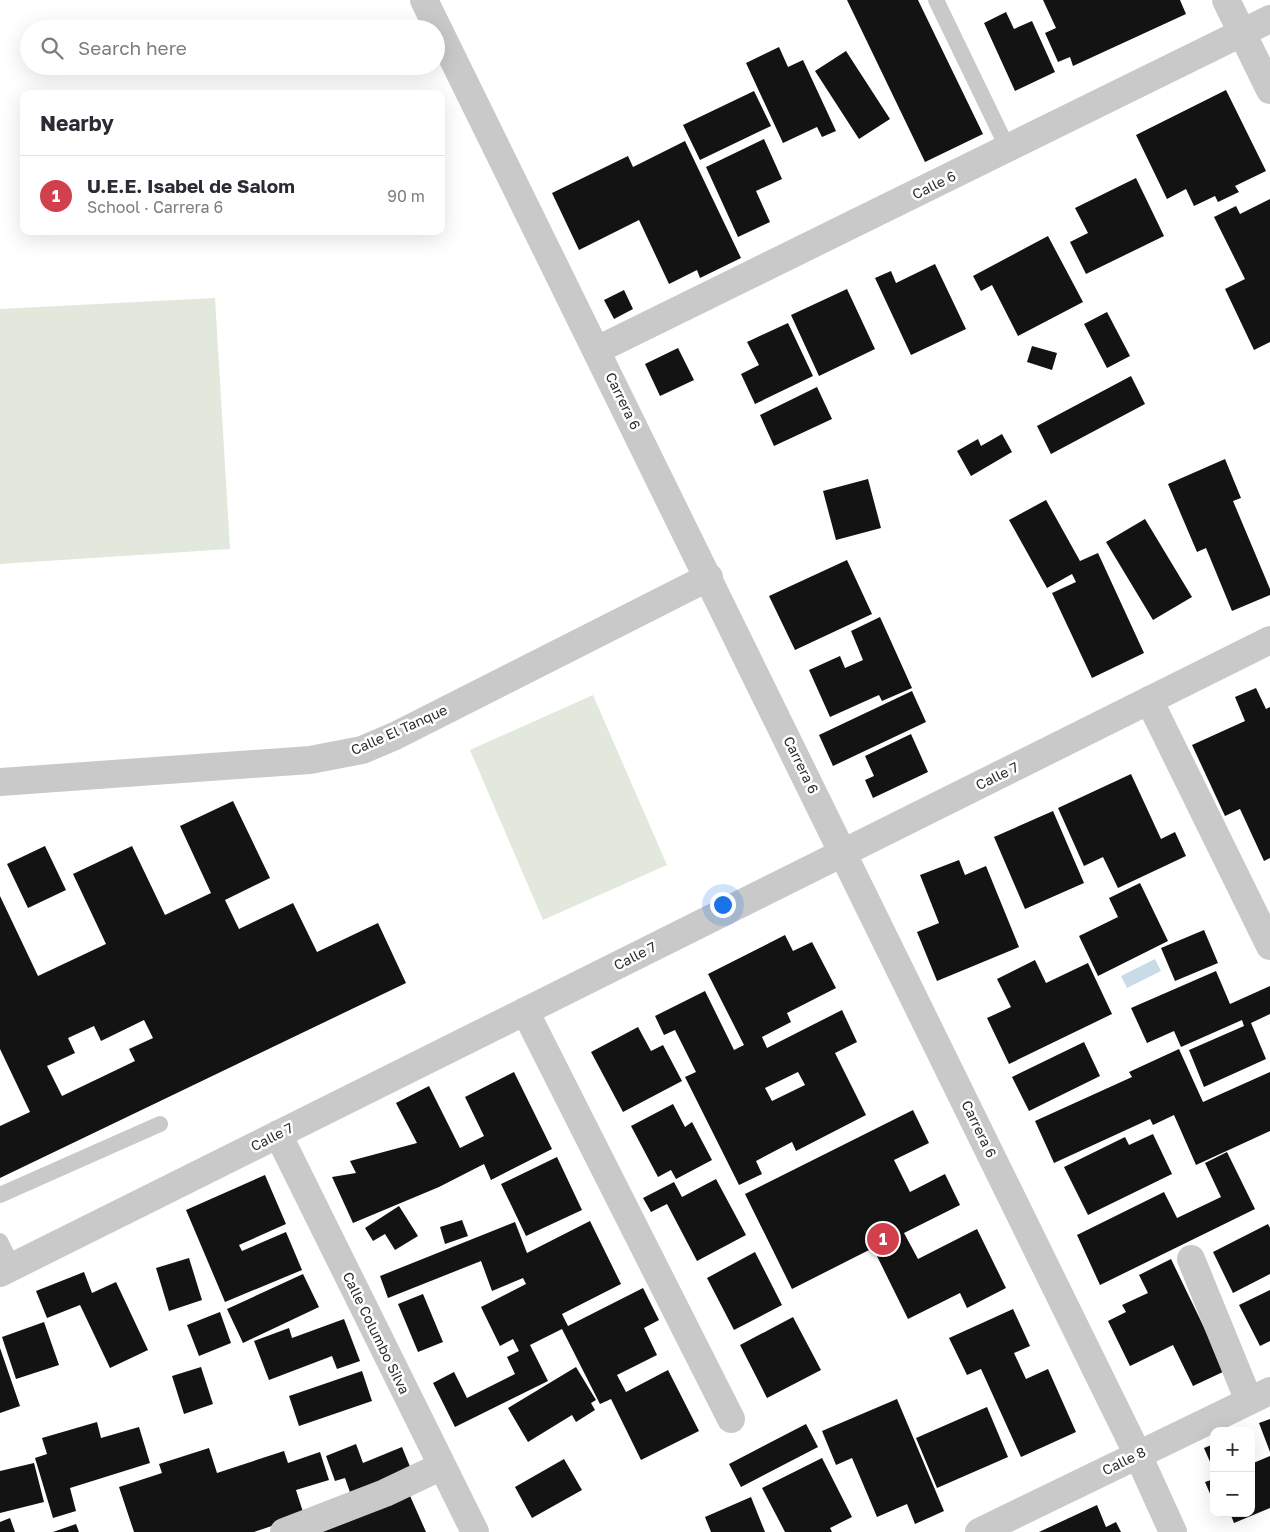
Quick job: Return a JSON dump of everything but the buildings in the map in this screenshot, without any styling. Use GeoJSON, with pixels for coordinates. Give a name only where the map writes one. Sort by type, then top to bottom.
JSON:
{"type":"FeatureCollection","features":[{"type":"Feature","properties":{"kind":"street","name":"Carrera 6"},"geometry":{"type":"LineString","coordinates":[[424,0],[434,20]]}},
{"type":"Feature","properties":{"kind":"street"},"geometry":{"type":"LineString","coordinates":[[1226,0],[1270,90]]}},
{"type":"Feature","properties":{"kind":"street","name":"Calle 6"},"geometry":{"type":"LineString","coordinates":[[597,350],[1270,19]]}},
{"type":"Feature","properties":{"kind":"street","name":"Carrera 6"},"geometry":{"type":"LineString","coordinates":[[445,42],[844,852],[1138,1455],[1173,1532]]}},
{"type":"Feature","properties":{"kind":"street","name":"Calle El Tanque"},"geometry":{"type":"LineString","coordinates":[[0,782],[310,760],[362,750],[395,736],[709,577]]}},
{"type":"Feature","properties":{"kind":"street","name":"Calle 7"},"geometry":{"type":"LineString","coordinates":[[7,1270],[1270,640]]}},
{"type":"Feature","properties":{"kind":"street"},"geometry":{"type":"LineString","coordinates":[[1149,700],[1270,946]]}},
{"type":"Feature","properties":{"kind":"street"},"geometry":{"type":"LineString","coordinates":[[525,1011],[731,1419]]}},
{"type":"Feature","properties":{"kind":"street","name":"Calle Columbo Silva"},"geometry":{"type":"LineString","coordinates":[[278,1134],[475,1532]]}},
{"type":"Feature","properties":{"kind":"street"},"geometry":{"type":"LineString","coordinates":[[1191,1259],[1260,1396]]}},
{"type":"Feature","properties":{"kind":"street","name":"Calle 8"},"geometry":{"type":"LineString","coordinates":[[979,1532],[1260,1396]]}},
{"type":"Feature","properties":{"kind":"street"},"geometry":{"type":"LineString","coordinates":[[284,1532],[385,1493],[442,1466]]}},
{"type":"Feature","properties":{"kind":"lane"},"geometry":{"type":"LineString","coordinates":[[936,0],[1008,149]]}},
{"type":"Feature","properties":{"kind":"lane"},"geometry":{"type":"LineString","coordinates":[[0,1195],[160,1124]]}},
{"type":"Feature","properties":{"kind":"lane"},"geometry":{"type":"LineString","coordinates":[[0,1240],[7,1270]]}},
{"type":"Feature","properties":{"kind":"shaded area"},"geometry":{"type":"Polygon","coordinates":[[[215,298],[230,549],[0,564],[0,309],[215,298]]]}},
{"type":"Feature","properties":{"kind":"shaded area"},"geometry":{"type":"Polygon","coordinates":[[[593,695],[667,865],[543,920],[470,750],[593,695]]]}},
{"type":"Feature","properties":{"kind":"water"},"geometry":{"type":"Polygon","coordinates":[[[1155,959],[1161,971],[1127,988],[1121,976],[1155,959]]]}},
{"type":"Feature","properties":{"kind":"place","name":"U.E.E. Isabel de Salom"},"geometry":{"type":"Point","coordinates":[883,1239]}}]}
